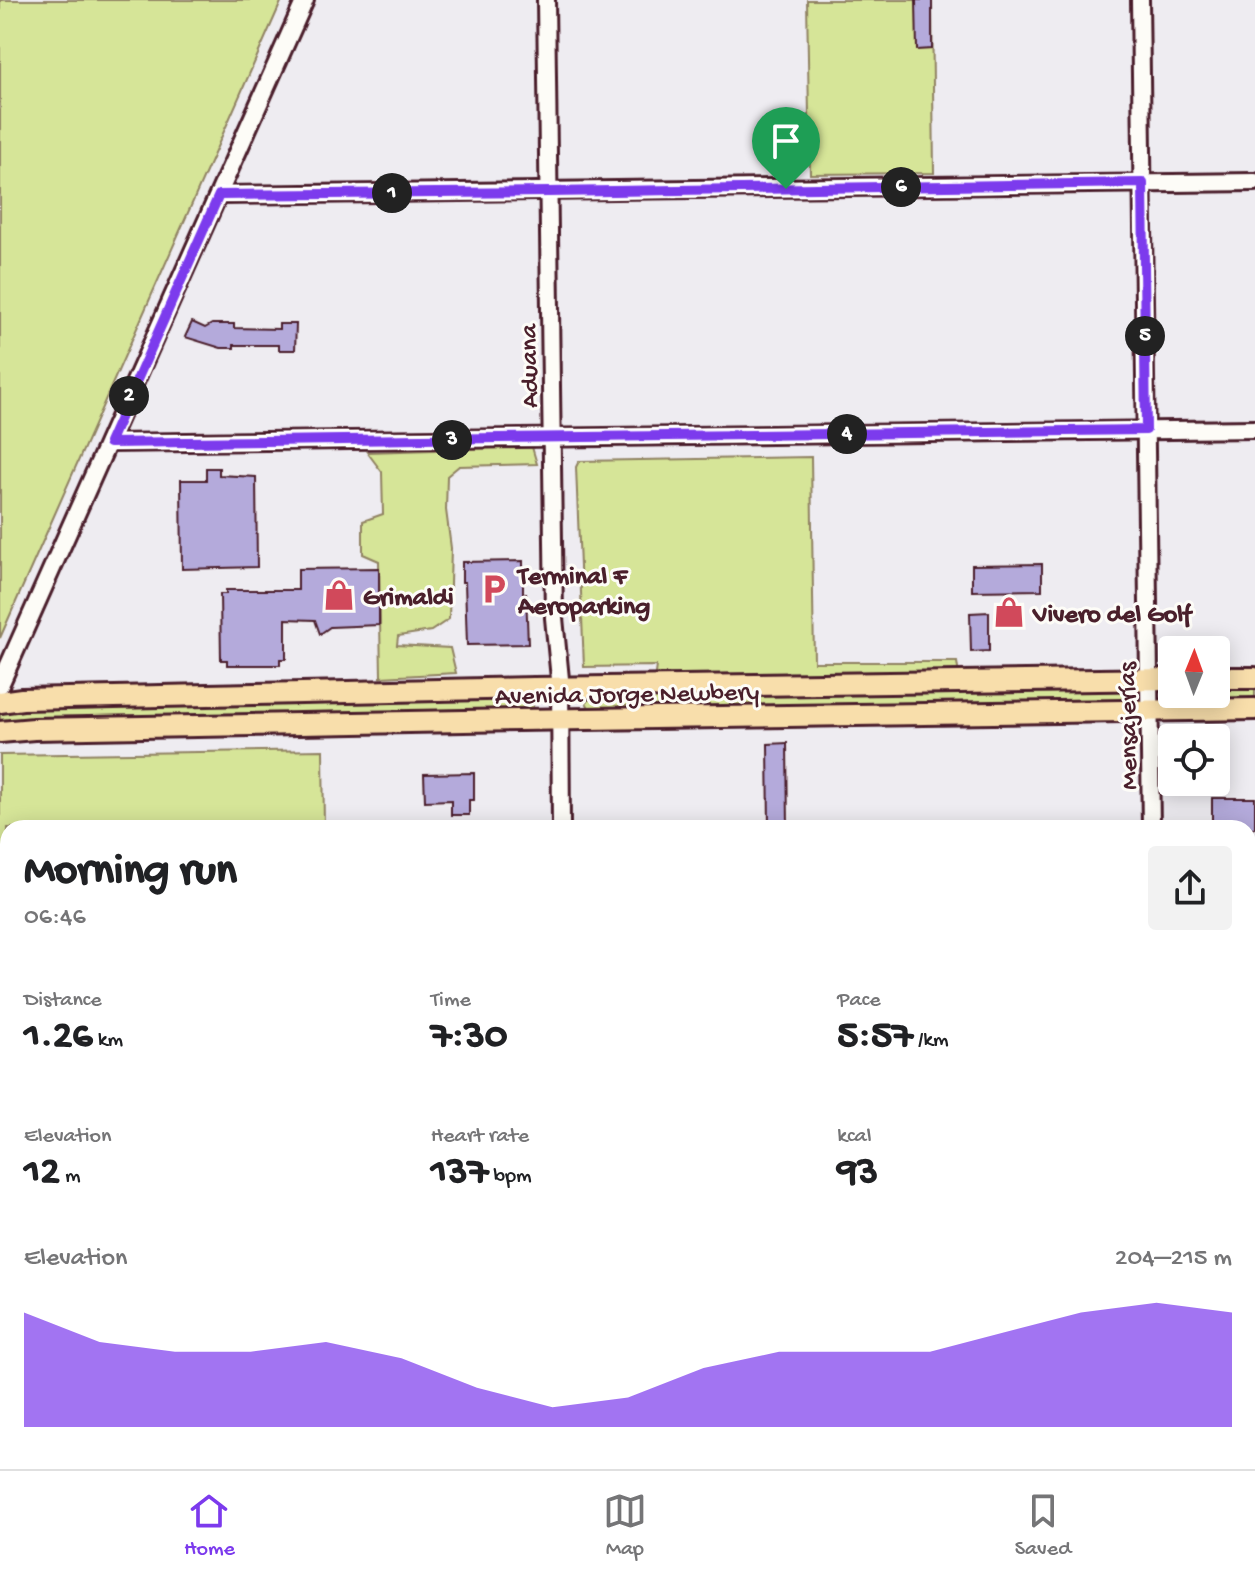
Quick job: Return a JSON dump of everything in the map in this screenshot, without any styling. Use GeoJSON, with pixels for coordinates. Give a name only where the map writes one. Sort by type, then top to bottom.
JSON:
{"type":"FeatureCollection","features":[{"type":"Feature","properties":{"kind":"main road"},"geometry":{"type":"LineString","coordinates":[[1230,678],[1255,678]]}},
{"type":"Feature","properties":{"kind":"main road","name":"Avenida Jorge Newbery"},"geometry":{"type":"LineString","coordinates":[[0,702],[561,688],[1158,680]]}},
{"type":"Feature","properties":{"kind":"main road","name":"Avenida Jorge Newbery"},"geometry":{"type":"LineString","coordinates":[[0,732],[561,719],[1255,709]]}},
{"type":"Feature","properties":{"kind":"street"},"geometry":{"type":"LineString","coordinates":[[0,685],[305,0]]}},
{"type":"Feature","properties":{"kind":"street","name":"Aduana"},"geometry":{"type":"LineString","coordinates":[[546,0],[554,618],[561,688],[561,820]]}},
{"type":"Feature","properties":{"kind":"street","name":"Mensajerías"},"geometry":{"type":"LineString","coordinates":[[1140,0],[1151,820]]}},
{"type":"Feature","properties":{"kind":"street"},"geometry":{"type":"LineString","coordinates":[[219,195],[1255,182]]}},
{"type":"Feature","properties":{"kind":"street"},"geometry":{"type":"LineString","coordinates":[[109,443],[1255,429]]}},
{"type":"Feature","properties":{"kind":"green space"},"geometry":{"type":"Polygon","coordinates":[[[0,0],[282,0],[0,638],[0,0]]]}},
{"type":"Feature","properties":{"kind":"green space"},"geometry":{"type":"Polygon","coordinates":[[[807,0],[932,0],[934,173],[810,174],[807,0]]]}},
{"type":"Feature","properties":{"kind":"green space"},"geometry":{"type":"Polygon","coordinates":[[[532,447],[537,464],[459,466],[447,476],[446,510],[451,548],[449,619],[431,631],[398,636],[397,645],[450,648],[456,673],[381,677],[379,561],[363,554],[363,521],[383,514],[382,472],[367,452],[532,447]]]}},
{"type":"Feature","properties":{"kind":"green space"},"geometry":{"type":"Polygon","coordinates":[[[811,457],[814,662],[957,662],[959,676],[654,681],[656,666],[584,667],[576,467],[579,461],[811,457]]]}},
{"type":"Feature","properties":{"kind":"green space"},"geometry":{"type":"Polygon","coordinates":[[[1255,686],[1255,701],[1230,701],[1230,687],[1255,686]]]}},
{"type":"Feature","properties":{"kind":"green space"},"geometry":{"type":"Polygon","coordinates":[[[1121,689],[1124,701],[1119,704],[590,710],[586,702],[590,698],[602,697],[1121,689]]]}},
{"type":"Feature","properties":{"kind":"green space"},"geometry":{"type":"Polygon","coordinates":[[[530,698],[533,709],[528,712],[0,721],[0,709],[530,698]]]}},
{"type":"Feature","properties":{"kind":"green space"},"geometry":{"type":"Polygon","coordinates":[[[323,750],[324,820],[0,820],[0,755],[323,750]]]}},
{"type":"Feature","properties":{"kind":"building"},"geometry":{"type":"Polygon","coordinates":[[[916,0],[932,0],[932,49],[917,50],[916,0]]]}},
{"type":"Feature","properties":{"kind":"building"},"geometry":{"type":"Polygon","coordinates":[[[192,322],[205,328],[212,324],[234,324],[234,328],[279,329],[279,324],[296,324],[295,350],[279,350],[279,345],[221,348],[185,337],[192,322]]]}},
{"type":"Feature","properties":{"kind":"building"},"geometry":{"type":"Polygon","coordinates":[[[206,468],[219,468],[219,475],[256,477],[257,567],[182,569],[181,480],[206,480],[206,468]]]}},
{"type":"Feature","properties":{"kind":"building"},"geometry":{"type":"Polygon","coordinates":[[[523,561],[528,644],[467,645],[462,562],[523,561]]]}},
{"type":"Feature","properties":{"kind":"building"},"geometry":{"type":"Polygon","coordinates":[[[1042,564],[1042,590],[972,591],[972,565],[1042,564]]]}},
{"type":"Feature","properties":{"kind":"building"},"geometry":{"type":"Polygon","coordinates":[[[379,568],[379,625],[330,627],[320,634],[315,620],[286,619],[286,659],[280,659],[280,665],[227,665],[227,660],[221,660],[220,594],[226,594],[226,590],[298,590],[298,569],[379,568]]]}},
{"type":"Feature","properties":{"kind":"building"},"geometry":{"type":"Polygon","coordinates":[[[989,612],[989,651],[971,652],[970,613],[989,612]]]}},
{"type":"Feature","properties":{"kind":"building"},"geometry":{"type":"Polygon","coordinates":[[[787,743],[788,820],[769,820],[768,744],[787,743]]]}},
{"type":"Feature","properties":{"kind":"building"},"geometry":{"type":"Polygon","coordinates":[[[474,773],[474,800],[469,800],[469,815],[451,815],[451,800],[425,801],[424,774],[474,773]]]}},
{"type":"Feature","properties":{"kind":"building"},"geometry":{"type":"Polygon","coordinates":[[[1212,798],[1255,798],[1255,820],[1212,820],[1212,798]]]}},
{"type":"Feature","properties":{"kind":"place","name":"Terminal F Aeroparking"},"geometry":{"type":"Point","coordinates":[494,589]}},
{"type":"Feature","properties":{"kind":"place","name":"Grimaldi"},"geometry":{"type":"Point","coordinates":[339,595]}},
{"type":"Feature","properties":{"kind":"place","name":"Vivero del Golf"},"geometry":{"type":"Point","coordinates":[1009,612]}},
{"type":"Feature","properties":{"kind":"route"},"geometry":{"type":"LineString","coordinates":[[1143,183],[1146,430],[109,443],[219,195],[786,189],[1143,183]]}}]}
